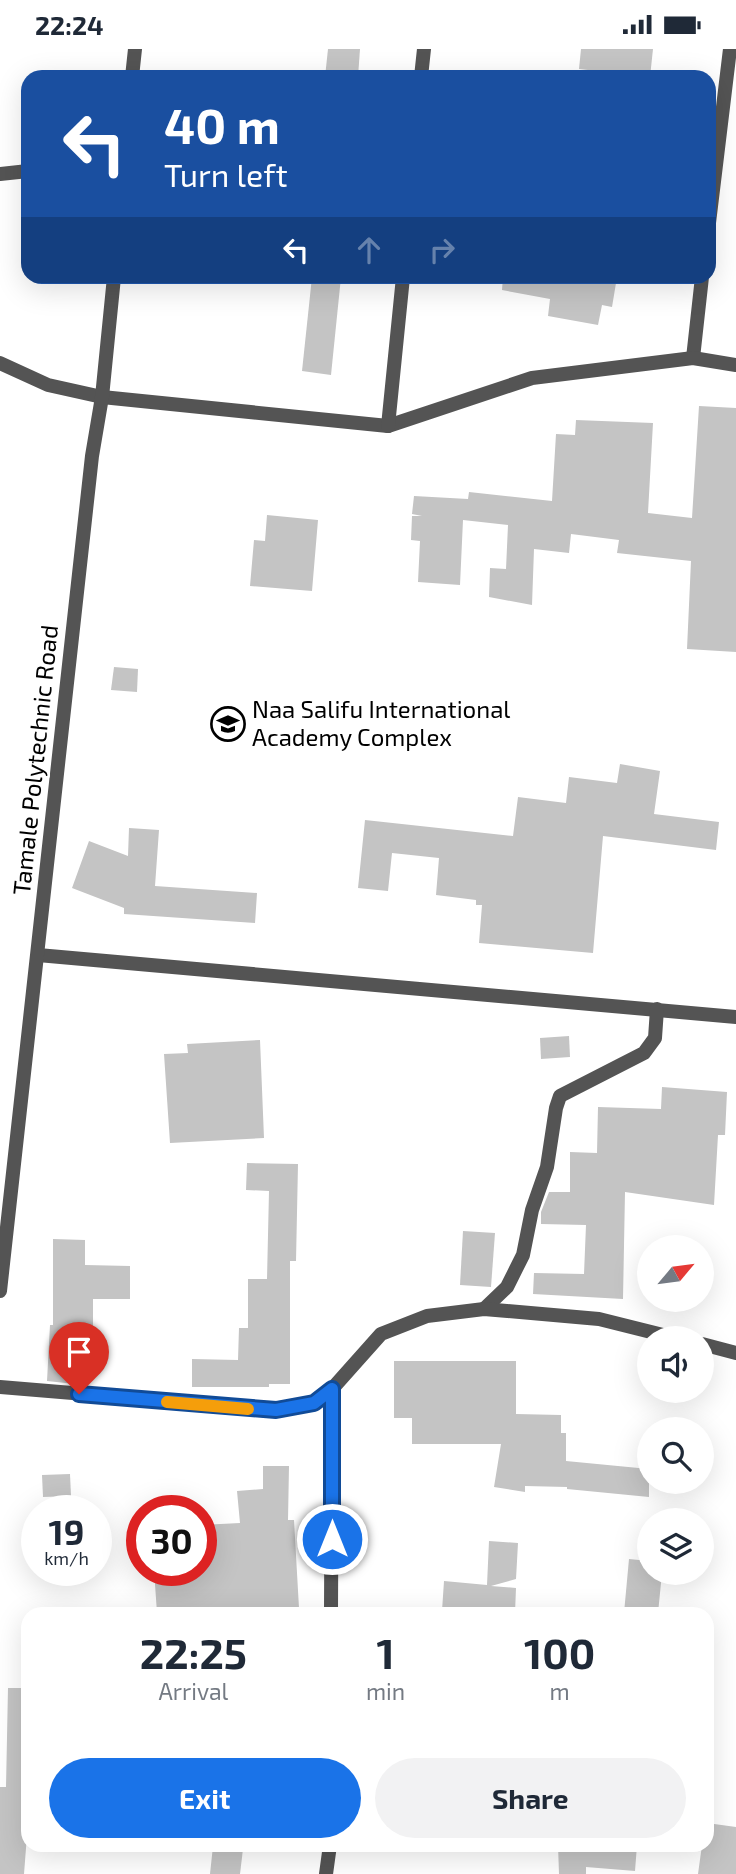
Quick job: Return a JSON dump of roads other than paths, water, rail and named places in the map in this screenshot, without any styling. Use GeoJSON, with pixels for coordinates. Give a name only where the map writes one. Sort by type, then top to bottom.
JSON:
{"type":"FeatureCollection","features":[{"type":"Feature","properties":{"kind":"street"},"geometry":{"type":"LineString","coordinates":[[133,70],[135,49]]}},
{"type":"Feature","properties":{"kind":"street"},"geometry":{"type":"LineString","coordinates":[[422,70],[424,49]]}},
{"type":"Feature","properties":{"kind":"street"},"geometry":{"type":"LineString","coordinates":[[716,165],[730,49]]}},
{"type":"Feature","properties":{"kind":"street"},"geometry":{"type":"LineString","coordinates":[[0,174],[21,172]]}},
{"type":"Feature","properties":{"kind":"street","name":"Tamale Polytechnic Road"},"geometry":{"type":"LineString","coordinates":[[0,1291],[92,456],[103,397],[113,284]]}},
{"type":"Feature","properties":{"kind":"street"},"geometry":{"type":"LineString","coordinates":[[388,426],[401,284]]}},
{"type":"Feature","properties":{"kind":"street"},"geometry":{"type":"LineString","coordinates":[[693,358],[701,284]]}},
{"type":"Feature","properties":{"kind":"street"},"geometry":{"type":"LineString","coordinates":[[0,363],[47,385],[103,397],[388,426],[532,378],[693,358],[736,365]]}},
{"type":"Feature","properties":{"kind":"street"},"geometry":{"type":"LineString","coordinates":[[38,955],[736,1017]]}},
{"type":"Feature","properties":{"kind":"street"},"geometry":{"type":"LineString","coordinates":[[484,1309],[507,1287],[523,1255],[532,1210],[547,1167],[555,1108],[560,1096],[644,1053],[655,1038],[657,1009]]}},
{"type":"Feature","properties":{"kind":"street"},"geometry":{"type":"LineString","coordinates":[[0,1387],[276,1410],[314,1403],[332,1389],[381,1334],[427,1316],[484,1309],[599,1319],[637,1328]]}},
{"type":"Feature","properties":{"kind":"street"},"geometry":{"type":"LineString","coordinates":[[714,1347],[736,1353]]}},
{"type":"Feature","properties":{"kind":"street"},"geometry":{"type":"LineString","coordinates":[[331,1607],[332,1389]]}},
{"type":"Feature","properties":{"kind":"street"},"geometry":{"type":"LineString","coordinates":[[326,1874],[329,1852]]}},
{"type":"Feature","properties":{"kind":"place","name":"Naa Salifu International Academy Complex"},"geometry":{"type":"Point","coordinates":[228,724]}}]}
